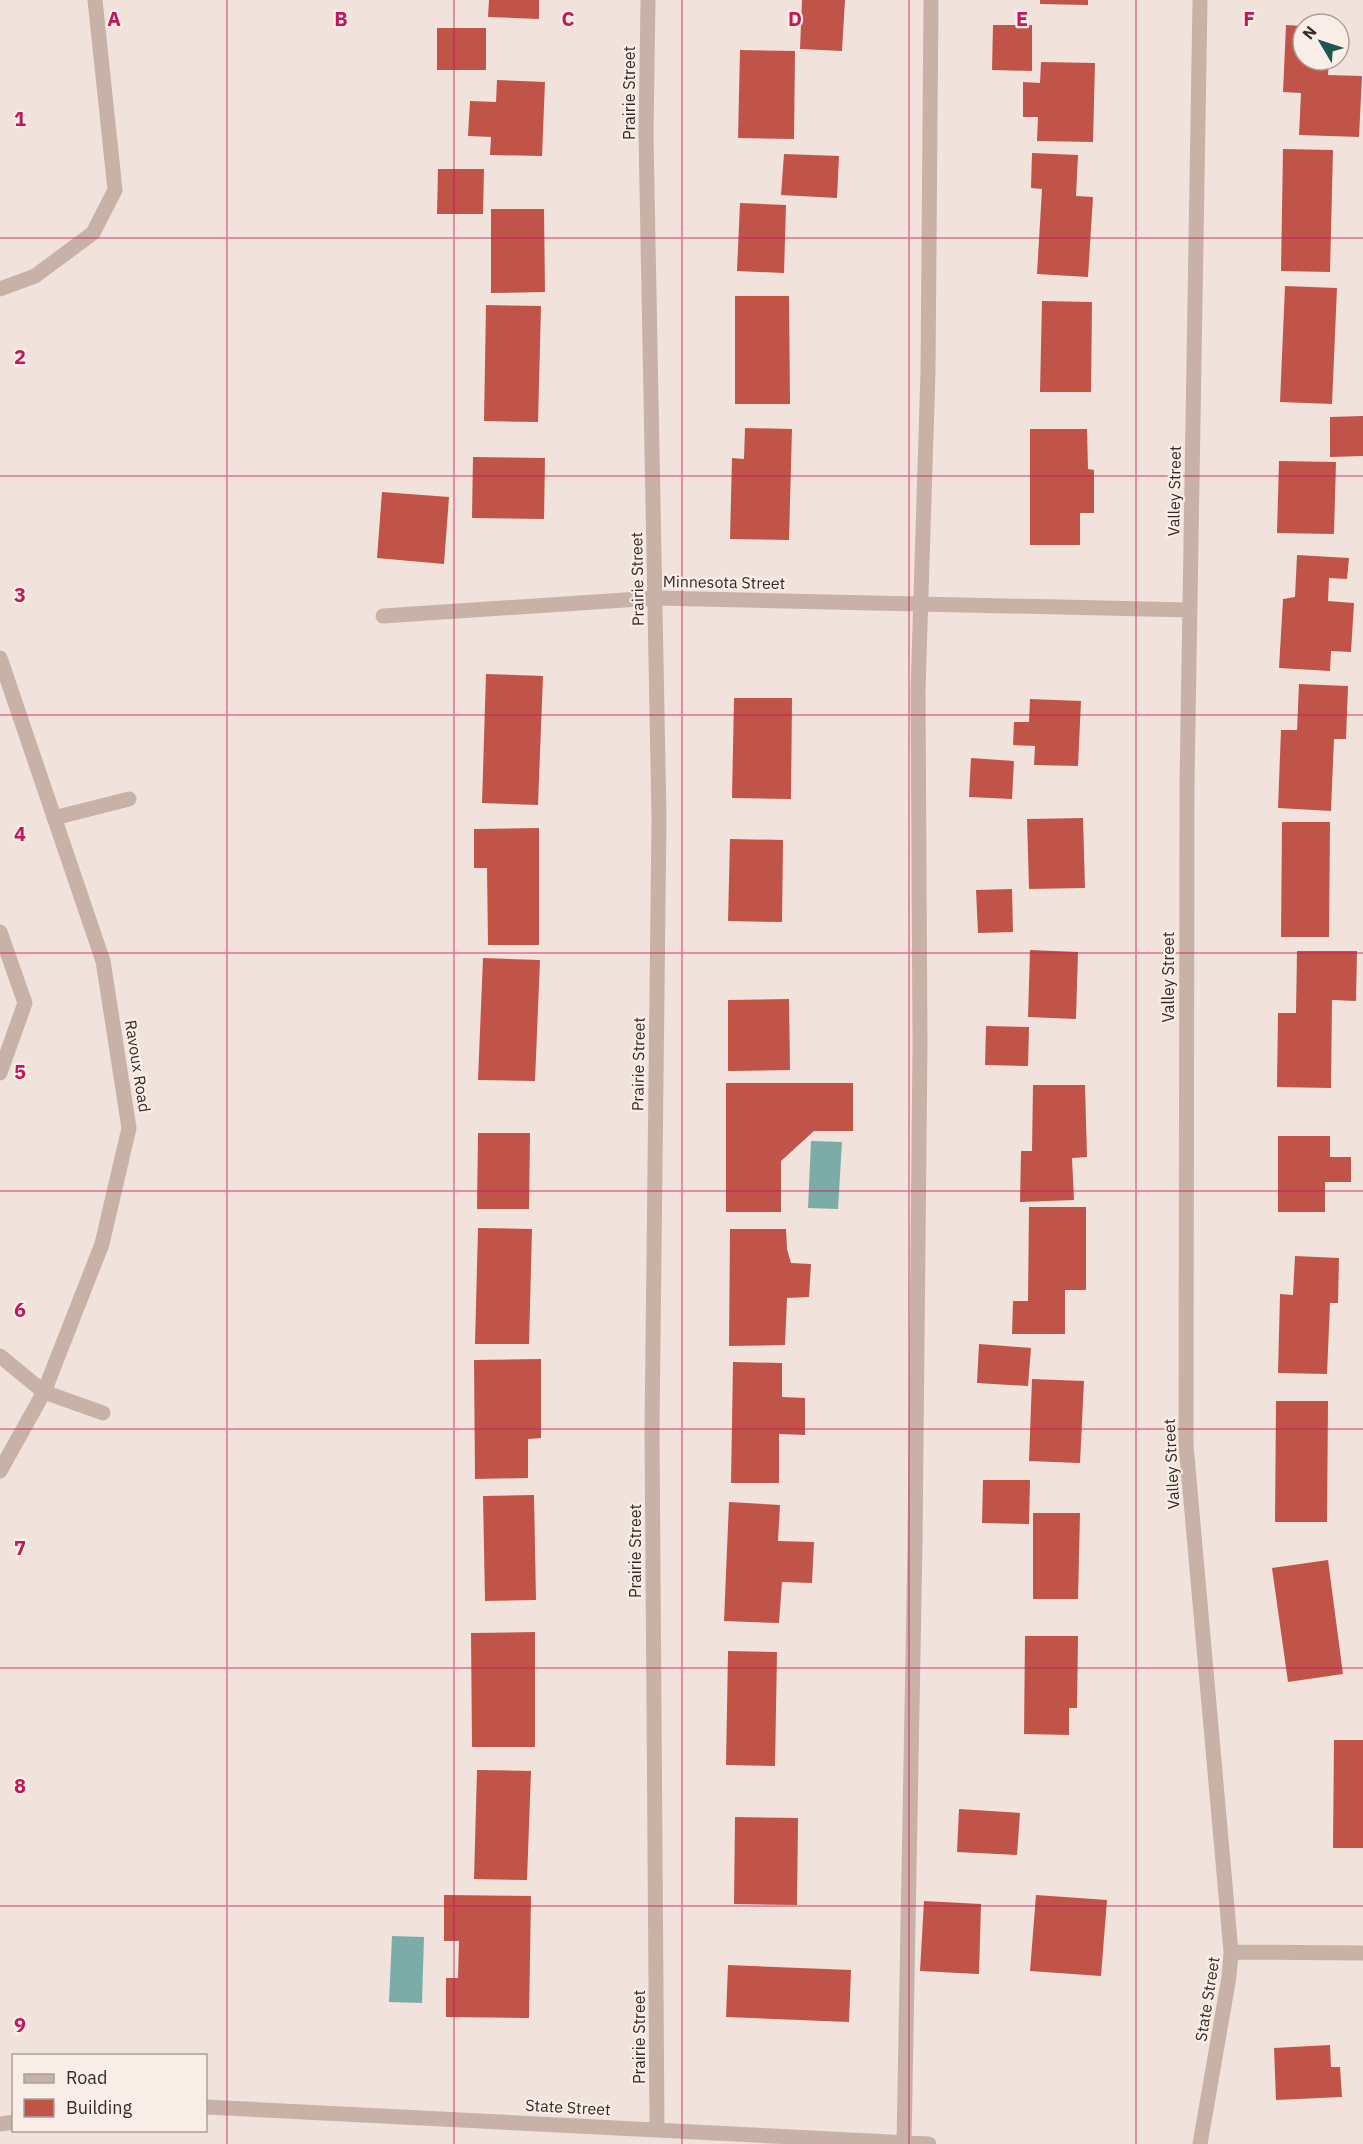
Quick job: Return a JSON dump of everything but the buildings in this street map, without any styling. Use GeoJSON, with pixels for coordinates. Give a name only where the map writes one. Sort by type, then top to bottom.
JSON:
{"type":"FeatureCollection","features":[{"type":"Feature","properties":{"kind":"street"},"geometry":{"type":"LineString","coordinates":[[0,289],[35,276],[93,233],[116,190],[95,0]]}},
{"type":"Feature","properties":{"kind":"street","name":"Prairie Street"},"geometry":{"type":"LineString","coordinates":[[648,0],[646,135],[659,818],[652,1442],[657,2129]]}},
{"type":"Feature","properties":{"kind":"street"},"geometry":{"type":"LineString","coordinates":[[904,2143],[915,1533],[920,1044],[918,691],[928,372],[931,0]]}},
{"type":"Feature","properties":{"kind":"street","name":"Valley Street"},"geometry":{"type":"LineString","coordinates":[[1200,0],[1187,784],[1186,1445],[1231,1952]]}},
{"type":"Feature","properties":{"kind":"street","name":"Minnesota Street"},"geometry":{"type":"LineString","coordinates":[[383,616],[655,598],[1190,610]]}},
{"type":"Feature","properties":{"kind":"street","name":"Ravoux Road"},"geometry":{"type":"LineString","coordinates":[[0,658],[103,961],[129,1128],[102,1244],[44,1392],[0,1471]]}},
{"type":"Feature","properties":{"kind":"street"},"geometry":{"type":"LineString","coordinates":[[54,818],[129,799]]}},
{"type":"Feature","properties":{"kind":"street"},"geometry":{"type":"LineString","coordinates":[[0,932],[25,1003],[0,1073]]}},
{"type":"Feature","properties":{"kind":"street"},"geometry":{"type":"LineString","coordinates":[[0,1356],[44,1392],[103,1413]]}},
{"type":"Feature","properties":{"kind":"street","name":"State Street"},"geometry":{"type":"LineString","coordinates":[[1200,2144],[1229,1977],[1231,1952],[1363,1953]]}},
{"type":"Feature","properties":{"kind":"street","name":"State Street"},"geometry":{"type":"LineString","coordinates":[[207,2107],[929,2144]]}},
{"type":"Feature","properties":{"kind":"water"},"geometry":{"type":"Polygon","coordinates":[[[811,1141],[842,1142],[838,1209],[808,1208],[811,1141]]]}},
{"type":"Feature","properties":{"kind":"water"},"geometry":{"type":"Polygon","coordinates":[[[392,1936],[424,1937],[422,2003],[389,2002],[392,1936]]]}}]}
